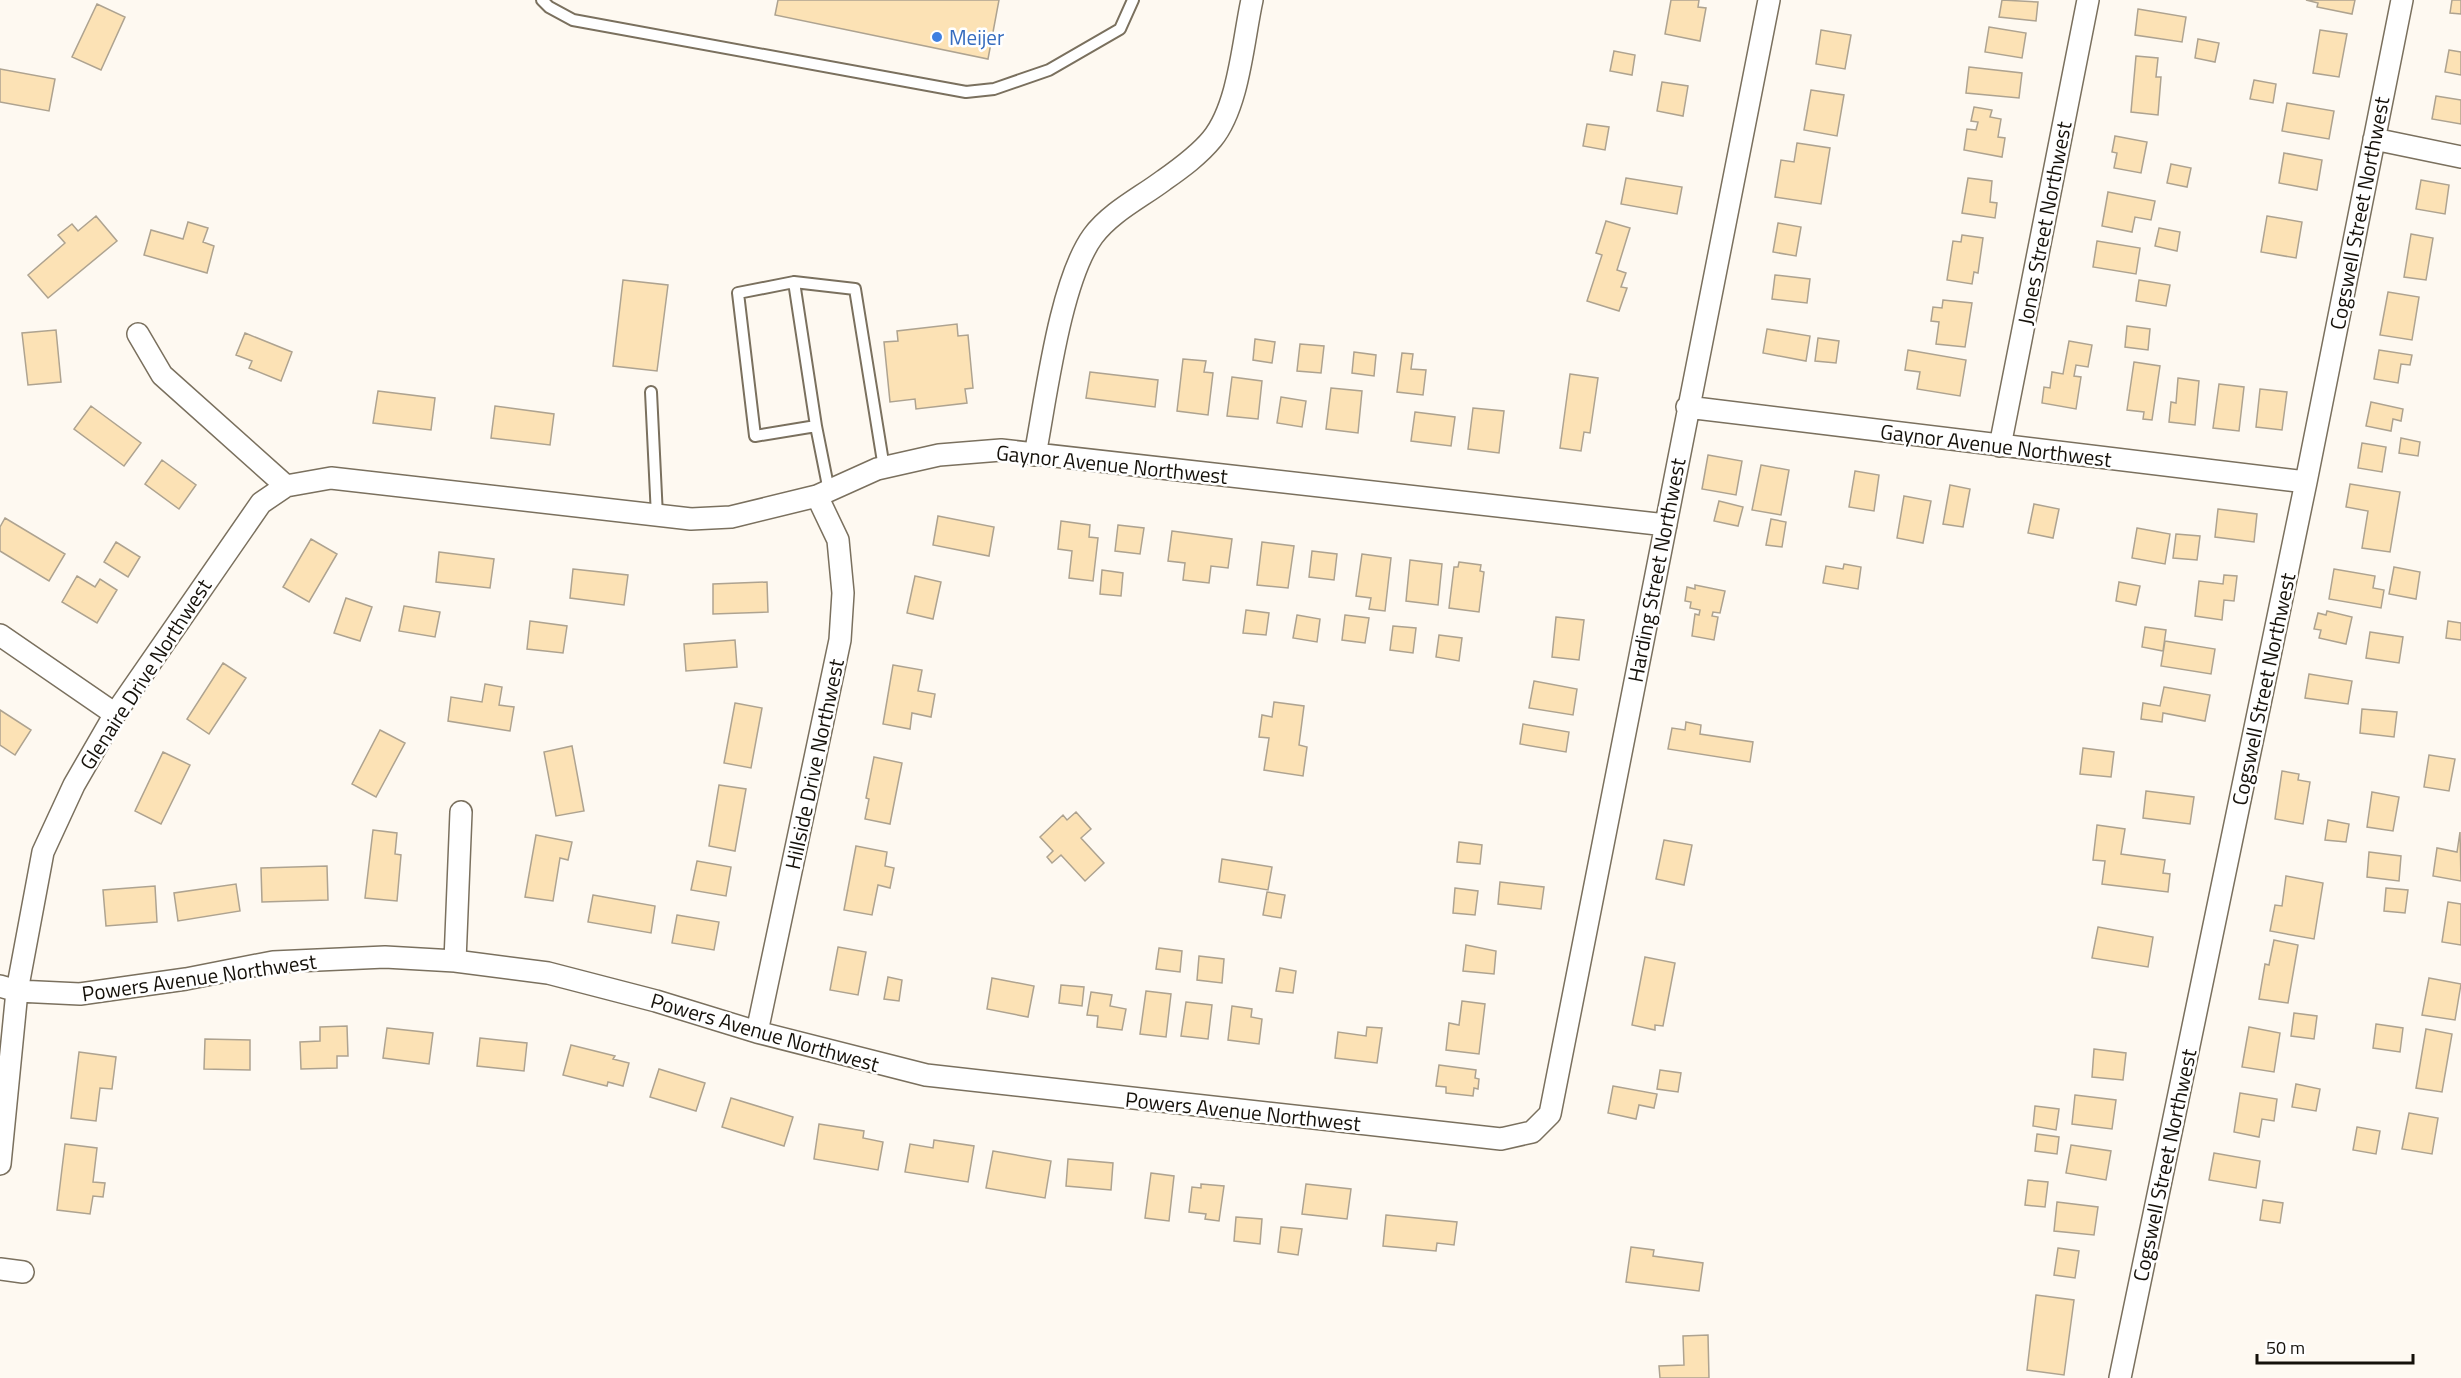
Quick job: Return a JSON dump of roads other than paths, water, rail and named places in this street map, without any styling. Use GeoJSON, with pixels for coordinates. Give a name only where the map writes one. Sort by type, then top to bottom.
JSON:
{"type":"FeatureCollection","features":[{"type":"Feature","properties":{"kind":"street"},"geometry":{"type":"LineString","coordinates":[[1035,455],[1066,300],[1078,267],[1093,237],[1113,216],[1188,163],[1213,138],[1229,108],[1252,0]]}},
{"type":"Feature","properties":{"kind":"street","name":"Harding Street Northwest"},"geometry":{"type":"LineString","coordinates":[[1532,1132],[1550,1114],[1666,525],[1687,407],[1769,0]]}},
{"type":"Feature","properties":{"kind":"street","name":"Jones Street Northwest"},"geometry":{"type":"LineString","coordinates":[[2000,446],[2088,0]]}},
{"type":"Feature","properties":{"kind":"street","name":"Cogswell Street Northwest"},"geometry":{"type":"LineString","coordinates":[[2120,1378],[2306,482],[2402,0]]}},
{"type":"Feature","properties":{"kind":"street"},"geometry":{"type":"LineString","coordinates":[[2373,139],[2461,157]]}},
{"type":"Feature","properties":{"kind":"street"},"geometry":{"type":"LineString","coordinates":[[138,334],[162,375],[286,486]]}},
{"type":"Feature","properties":{"kind":"street","name":"Gaynor Avenue Northwest"},"geometry":{"type":"LineString","coordinates":[[1687,407],[2306,482]]}},
{"type":"Feature","properties":{"kind":"street","name":"Gaynor Avenue Northwest"},"geometry":{"type":"LineString","coordinates":[[495,498],[691,519],[731,517],[823,494],[884,468],[939,455],[991,451],[1666,525]]}},
{"type":"Feature","properties":{"kind":"street","name":"Glenaire Drive Northwest"},"geometry":{"type":"LineString","coordinates":[[0,1164],[9,988],[43,852],[74,785],[115,714],[261,502],[286,486],[331,478],[495,498]]}},
{"type":"Feature","properties":{"kind":"street","name":"Hillside Drive Northwest"},"geometry":{"type":"LineString","coordinates":[[757,1032],[840,640],[843,592],[838,540],[823,494]]}},
{"type":"Feature","properties":{"kind":"street"},"geometry":{"type":"LineString","coordinates":[[0,635],[115,714]]}},
{"type":"Feature","properties":{"kind":"street"},"geometry":{"type":"LineString","coordinates":[[455,962],[461,812]]}},
{"type":"Feature","properties":{"kind":"street","name":"Powers Avenue Northwest"},"geometry":{"type":"LineString","coordinates":[[9,988],[80,994],[186,979],[273,962],[385,957],[455,962],[548,973],[656,1001],[757,1032],[926,1075],[1501,1139],[1532,1132]]}},
{"type":"Feature","properties":{"kind":"street"},"geometry":{"type":"LineString","coordinates":[[0,1269],[23,1272]]}},
{"type":"Feature","properties":{"kind":"lane"},"geometry":{"type":"LineString","coordinates":[[542,0],[549,8],[573,20],[966,92],[994,89],[1049,70],[1120,29],[1133,0]]}},
{"type":"Feature","properties":{"kind":"lane"},"geometry":{"type":"LineString","coordinates":[[794,282],[816,426],[823,494]]}},
{"type":"Feature","properties":{"kind":"lane"},"geometry":{"type":"LineString","coordinates":[[816,426],[755,436],[738,293],[794,282],[855,289],[884,468]]}},
{"type":"Feature","properties":{"kind":"lane"},"geometry":{"type":"LineString","coordinates":[[651,392],[657,516]]}},
{"type":"Feature","properties":{"kind":"place","name":"Meijer"},"geometry":{"type":"Point","coordinates":[937,37]}}]}
